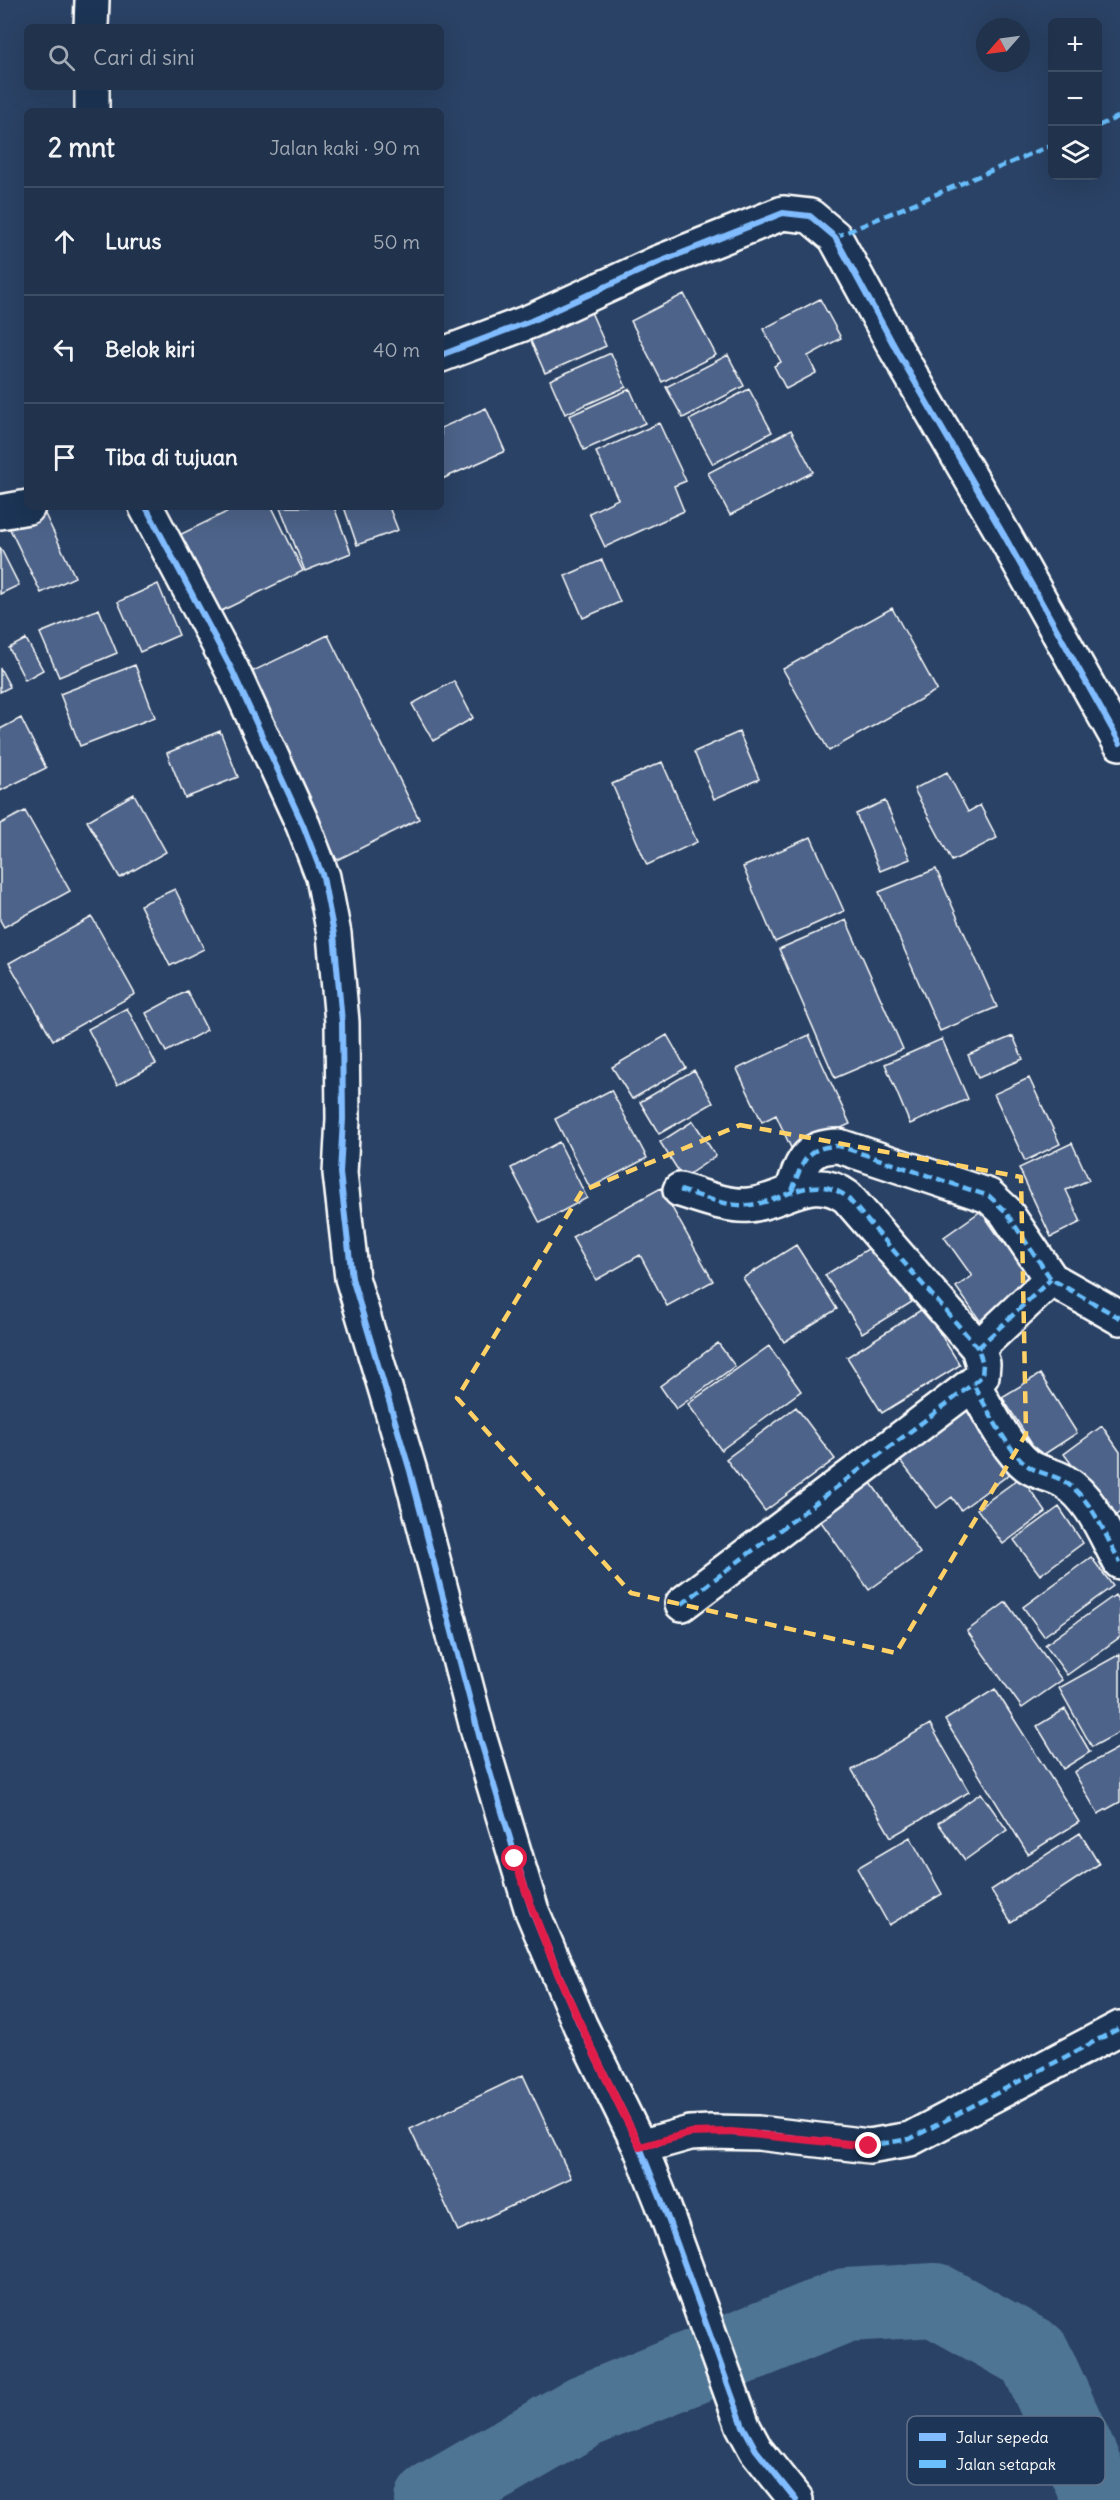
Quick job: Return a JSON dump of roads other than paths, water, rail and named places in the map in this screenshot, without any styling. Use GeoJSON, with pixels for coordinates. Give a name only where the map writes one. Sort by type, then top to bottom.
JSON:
{"type":"FeatureCollection","features":[{"type":"Feature","properties":{"kind":"street"},"geometry":{"type":"LineString","coordinates":[[91,24],[92,0]]}},
{"type":"Feature","properties":{"kind":"street"},"geometry":{"type":"LineString","coordinates":[[92,90],[93,108]]}},
{"type":"Feature","properties":{"kind":"street"},"geometry":{"type":"LineString","coordinates":[[444,354],[531,321],[657,263],[783,213],[810,216],[835,237],[897,351],[1005,537],[1120,743]]}},
{"type":"Feature","properties":{"kind":"street"},"geometry":{"type":"LineString","coordinates":[[0,512],[24,508]]}},
{"type":"Feature","properties":{"kind":"street"},"geometry":{"type":"LineString","coordinates":[[148,510],[232,670],[303,825],[323,878],[334,934],[342,1022],[343,1119],[340,1173],[352,1278],[410,1472],[480,1739],[532,1911],[580,2025],[640,2147],[743,2426],[756,2450],[796,2500]]}},
{"type":"Feature","properties":{"kind":"street"},"geometry":{"type":"LineString","coordinates":[[792,1191],[802,1162],[813,1151],[825,1146],[839,1146],[988,1196],[1005,1211],[1051,1279],[1120,1318]]}},
{"type":"Feature","properties":{"kind":"street"},"geometry":{"type":"LineString","coordinates":[[680,1190],[736,1204],[751,1205],[792,1191],[827,1186],[847,1197],[978,1348],[983,1364],[982,1376],[973,1384],[682,1604]]}},
{"type":"Feature","properties":{"kind":"street"},"geometry":{"type":"LineString","coordinates":[[978,1348],[1051,1279]]}},
{"type":"Feature","properties":{"kind":"street"},"geometry":{"type":"LineString","coordinates":[[973,1384],[1014,1451],[1026,1465],[1037,1472],[1065,1482],[1088,1504],[1120,1562]]}},
{"type":"Feature","properties":{"kind":"street"},"geometry":{"type":"LineString","coordinates":[[640,2147],[690,2133],[711,2132],[758,2133],[869,2146],[910,2139],[1120,2028]]}},
{"type":"Feature","properties":{"kind":"waterway"},"geometry":{"type":"LineString","coordinates":[[432,2500],[585,2411],[846,2305],[935,2300],[1034,2355],[1062,2416]]}},
{"type":"Feature","properties":{"kind":"waterway"},"geometry":{"type":"LineString","coordinates":[[1093,2485],[1100,2500]]}}]}
